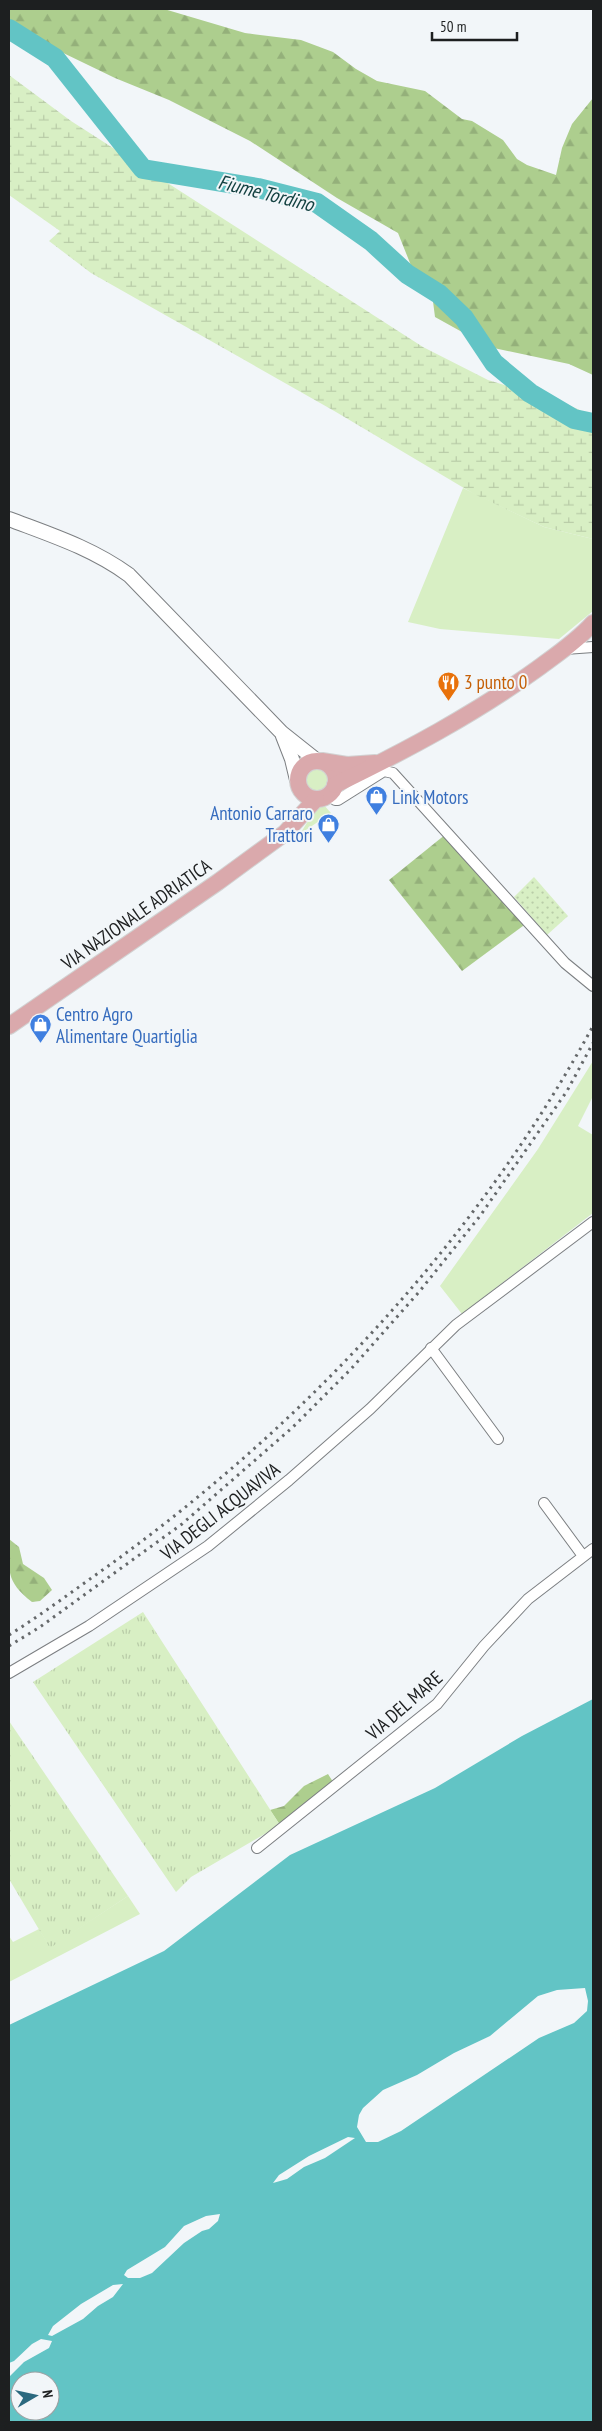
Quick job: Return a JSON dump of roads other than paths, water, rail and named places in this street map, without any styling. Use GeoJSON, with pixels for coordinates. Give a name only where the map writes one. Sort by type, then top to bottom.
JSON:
{"type":"FeatureCollection","features":[{"type":"Feature","properties":{"kind":"main road"},"geometry":{"type":"LineString","coordinates":[[9,519],[99,555],[129,575],[282,734],[334,771],[327,793],[305,796],[298,783],[292,759],[282,734]]}},
{"type":"Feature","properties":{"kind":"main road","name":"VIA NAZIONALE ADRIATICA"},"geometry":{"type":"LineString","coordinates":[[9,1026],[218,882],[285,833],[327,793],[498,697],[570,644],[593,623]]}},
{"type":"Feature","properties":{"kind":"main road"},"geometry":{"type":"LineString","coordinates":[[285,833],[301,769],[305,764],[319,761]]}},
{"type":"Feature","properties":{"kind":"main road","name":"VIA NAZIONALE ADRIATICA"},"geometry":{"type":"LineString","coordinates":[[319,761],[348,764],[382,763]]}},
{"type":"Feature","properties":{"kind":"street"},"geometry":{"type":"LineString","coordinates":[[570,644],[593,647]]}},
{"type":"Feature","properties":{"kind":"street"},"geometry":{"type":"LineString","coordinates":[[327,793],[334,800],[338,800],[384,771],[393,772],[565,962],[593,986]]}},
{"type":"Feature","properties":{"kind":"street","name":"VIA DEGLI ACQUAVIVA"},"geometry":{"type":"LineString","coordinates":[[9,1673],[89,1626],[208,1546],[289,1480],[358,1420],[456,1325],[593,1222]]}},
{"type":"Feature","properties":{"kind":"street"},"geometry":{"type":"LineString","coordinates":[[431,1348],[498,1440]]}},
{"type":"Feature","properties":{"kind":"street"},"geometry":{"type":"LineString","coordinates":[[544,1503],[583,1556]]}},
{"type":"Feature","properties":{"kind":"street","name":"VIA DEL MARE"},"geometry":{"type":"LineString","coordinates":[[257,1848],[437,1704],[484,1646],[528,1599],[593,1549]]}},
{"type":"Feature","properties":{"kind":"water"},"geometry":{"type":"Polygon","coordinates":[[[593,1699],[593,2422],[9,2422],[9,2025],[164,1951],[290,1855],[435,1788],[522,1736],[593,1699]]]}},
{"type":"Feature","properties":{"kind":"waterway","name":"Fiume Tordino"},"geometry":{"type":"LineString","coordinates":[[9,29],[55,58],[143,169],[258,188],[317,203],[371,241],[407,274],[439,294],[464,318],[494,363],[530,393],[574,419],[593,423]]}},
{"type":"Feature","properties":{"kind":"railway"},"geometry":{"type":"LineString","coordinates":[[9,1635],[111,1564],[183,1509],[253,1450],[319,1388],[382,1322],[441,1252],[496,1180],[547,1104],[593,1026]]}},
{"type":"Feature","properties":{"kind":"railway"},"geometry":{"type":"LineString","coordinates":[[9,1646],[40,1627],[182,1524],[293,1427],[351,1369],[419,1292],[480,1216],[567,1091],[593,1043]]}},
{"type":"Feature","properties":{"kind":"place","name":"3 punto 0"},"geometry":{"type":"Point","coordinates":[448,701]}},
{"type":"Feature","properties":{"kind":"place","name":"Link Motors"},"geometry":{"type":"Point","coordinates":[376,816]}},
{"type":"Feature","properties":{"kind":"place","name":"Antonio Carraro Trattori"},"geometry":{"type":"Point","coordinates":[329,843]}},
{"type":"Feature","properties":{"kind":"place","name":"Centro Agro Alimentare Quartiglia"},"geometry":{"type":"Point","coordinates":[40,1044]}}]}
